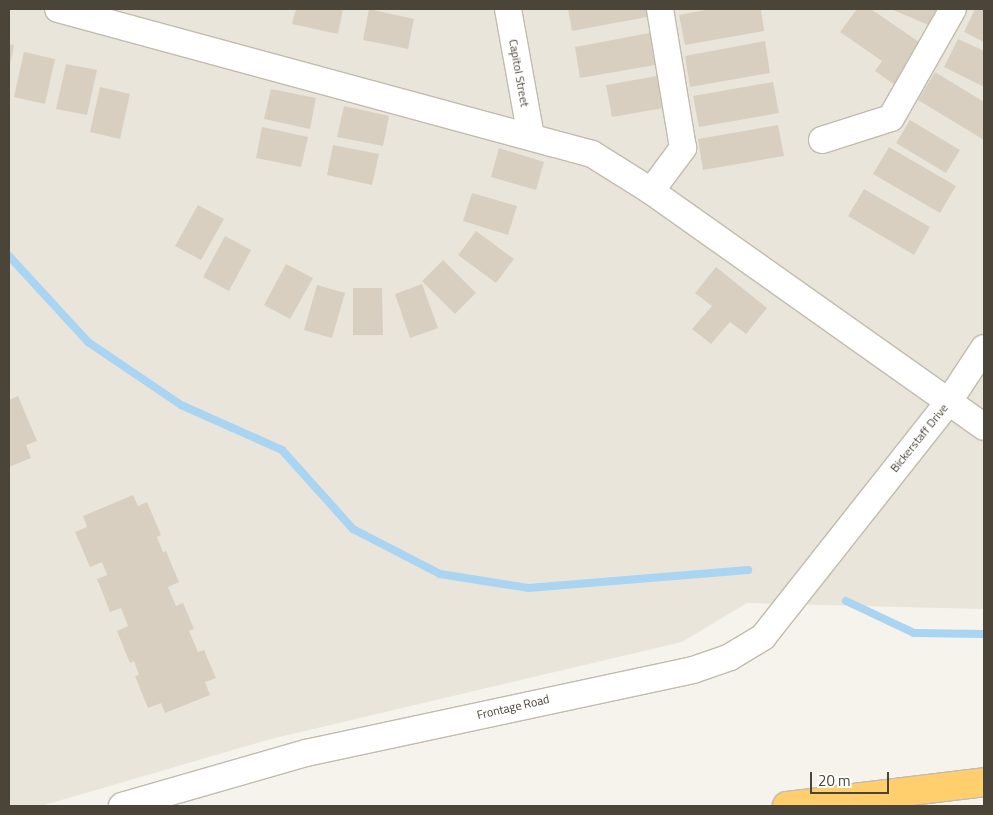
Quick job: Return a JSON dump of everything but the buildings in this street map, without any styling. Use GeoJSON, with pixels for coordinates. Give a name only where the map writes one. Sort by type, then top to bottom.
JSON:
{"type":"FeatureCollection","features":[{"type":"Feature","properties":{"kind":"highway"},"geometry":{"type":"LineString","coordinates":[[907,789],[984,772]]}},
{"type":"Feature","properties":{"kind":"highway"},"geometry":{"type":"LineString","coordinates":[[787,806],[907,789],[984,782]]}},
{"type":"Feature","properties":{"kind":"street","name":"Capitol Street"},"geometry":{"type":"LineString","coordinates":[[508,9],[531,137]]}},
{"type":"Feature","properties":{"kind":"street"},"geometry":{"type":"LineString","coordinates":[[651,191],[683,148],[660,9]]}},
{"type":"Feature","properties":{"kind":"street"},"geometry":{"type":"LineString","coordinates":[[822,140],[891,118],[953,9]]}},
{"type":"Feature","properties":{"kind":"street"},"geometry":{"type":"LineString","coordinates":[[73,11],[592,154],[651,191],[947,404],[984,427]]}},
{"type":"Feature","properties":{"kind":"street","name":"Bickerstaff Drive"},"geometry":{"type":"LineString","coordinates":[[849,524],[947,404],[984,348]]}},
{"type":"Feature","properties":{"kind":"street","name":"Frontage Road"},"geometry":{"type":"LineString","coordinates":[[122,806],[306,753],[693,670],[730,657],[763,637],[849,524]]}},
{"type":"Feature","properties":{"kind":"shaded area"},"geometry":{"type":"Polygon","coordinates":[[[9,9],[984,9],[984,609],[747,603],[682,642],[271,739],[41,806],[9,806],[9,9]]]}},
{"type":"Feature","properties":{"kind":"waterway"},"geometry":{"type":"LineString","coordinates":[[9,256],[88,342],[181,405],[282,450],[353,529],[440,574],[528,588],[748,570]]}},
{"type":"Feature","properties":{"kind":"waterway"},"geometry":{"type":"LineString","coordinates":[[846,601],[914,633],[984,634]]}}]}
